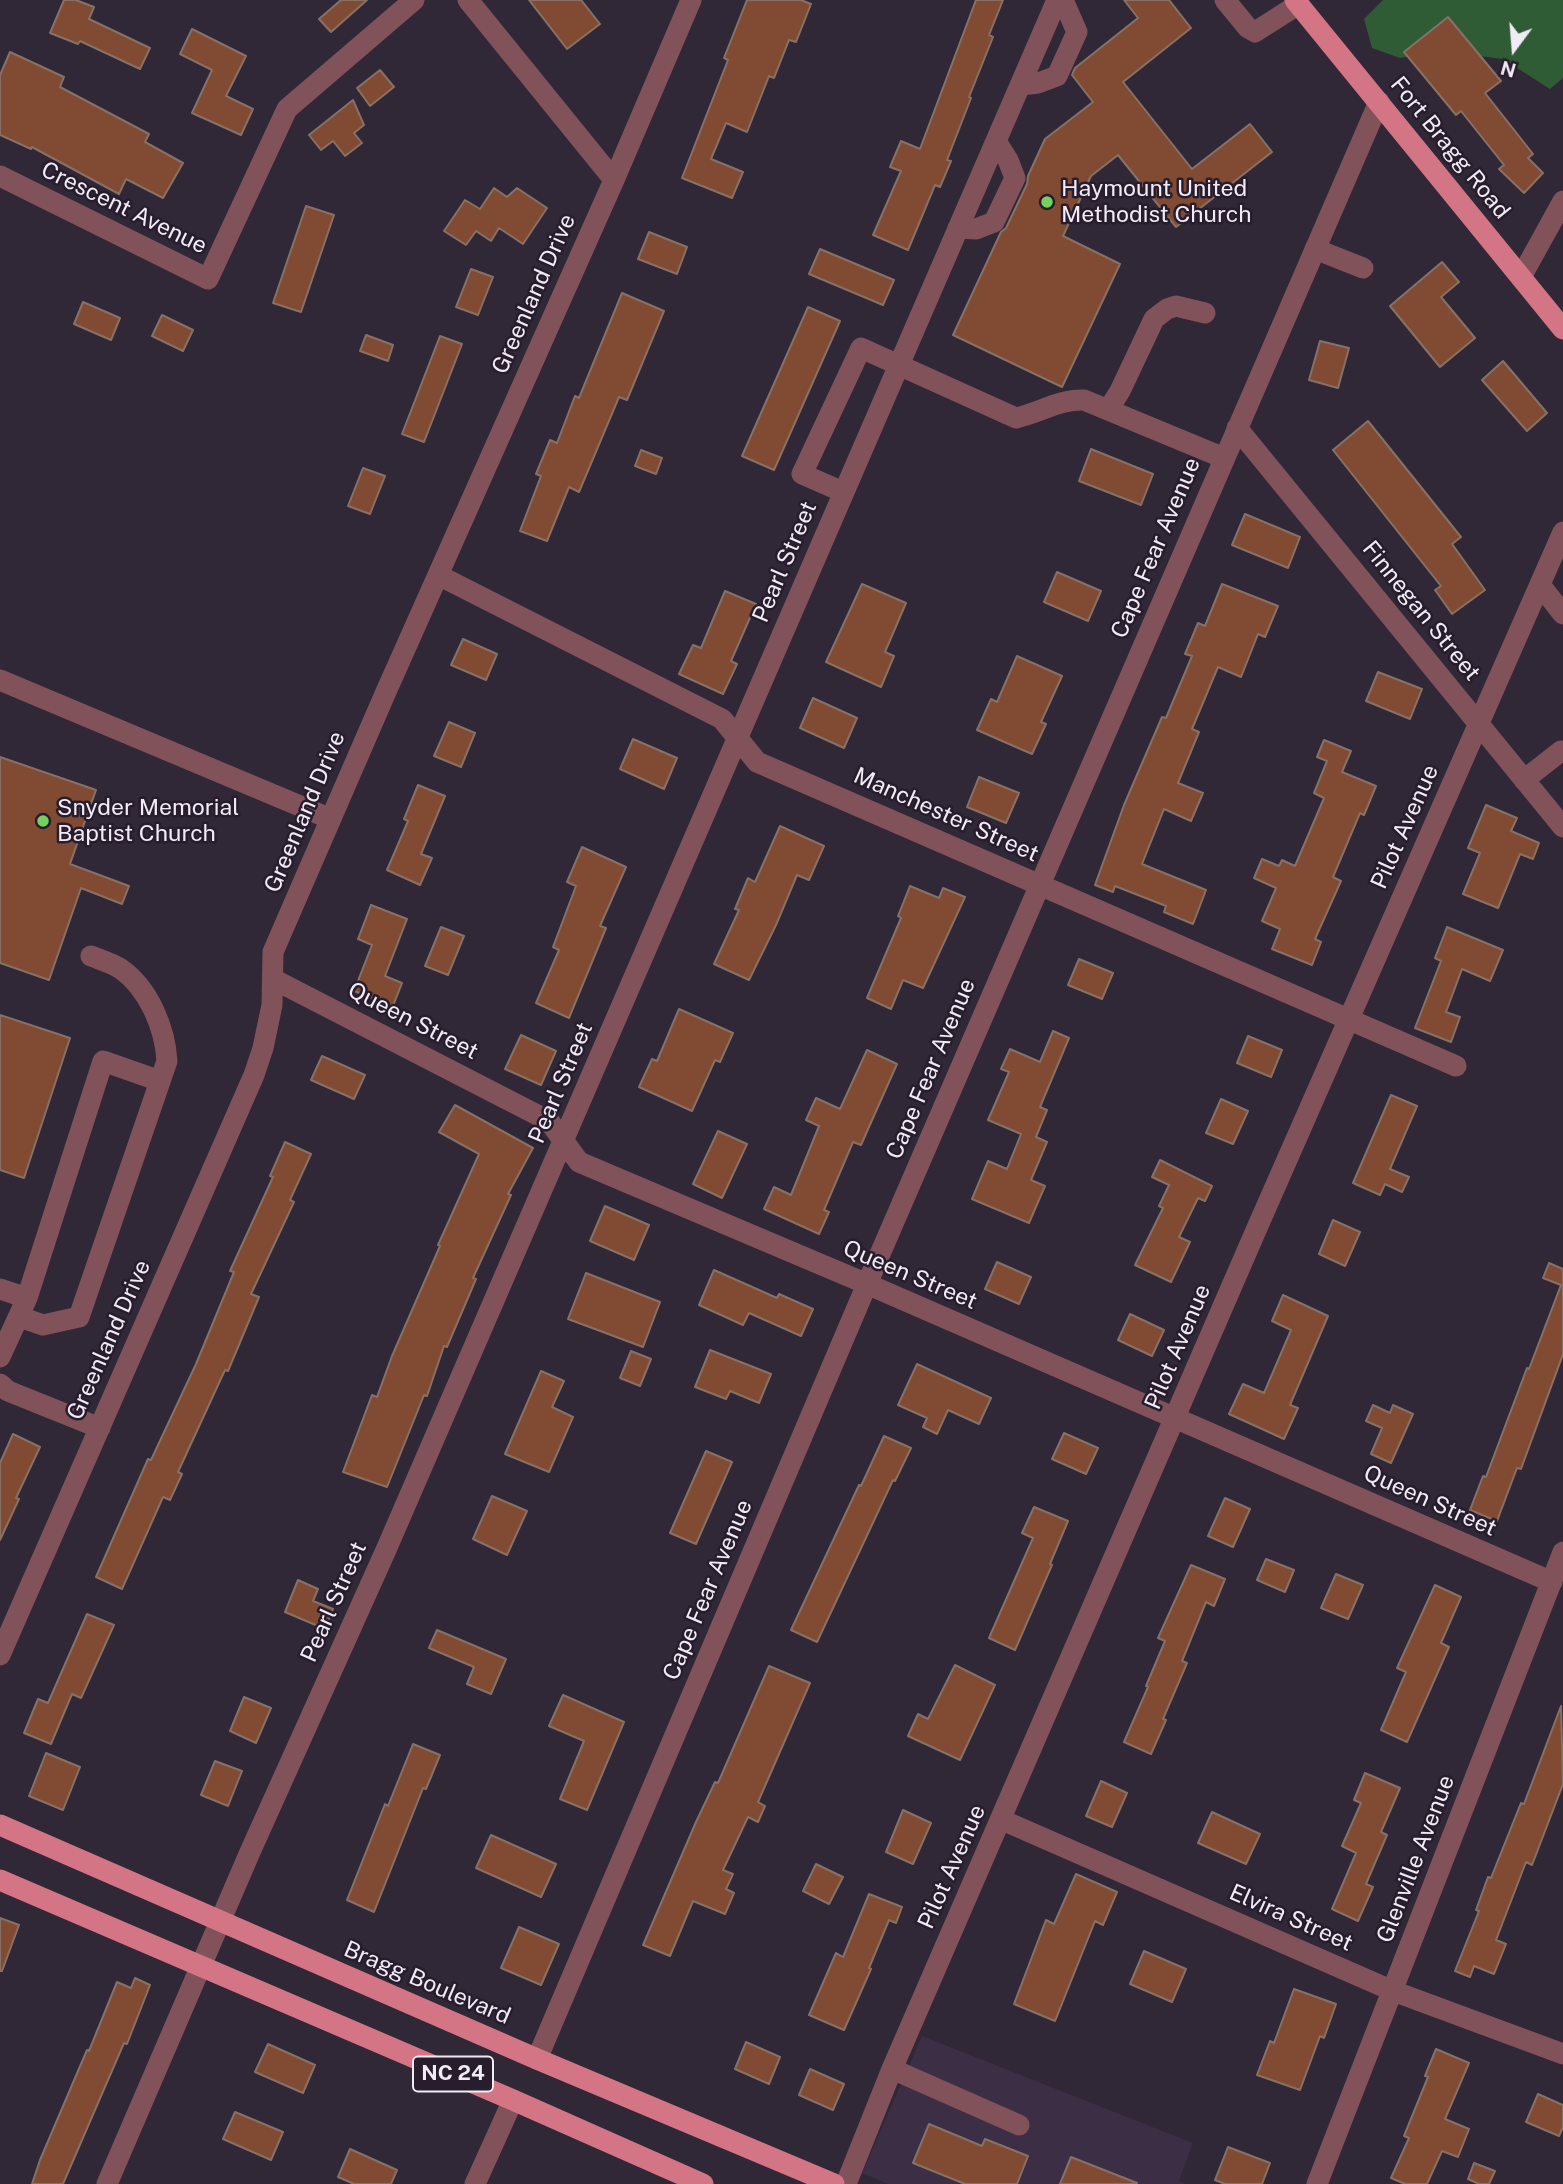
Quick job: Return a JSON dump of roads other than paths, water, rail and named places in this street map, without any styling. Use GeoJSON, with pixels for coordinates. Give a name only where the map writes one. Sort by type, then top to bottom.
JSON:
{"type":"FeatureCollection","features":[{"type":"Feature","properties":{"kind":"main road","name":"Fort Bragg Road"},"geometry":{"type":"LineString","coordinates":[[1297,2],[1563,329]]}},
{"type":"Feature","properties":{"kind":"main road","name":"Bragg Boulevard"},"geometry":{"type":"LineString","coordinates":[[0,1825],[537,2059],[834,2184]]}},
{"type":"Feature","properties":{"kind":"main road","name":"NC 24"},"geometry":{"type":"LineString","coordinates":[[0,1880],[703,2184]]}},
{"type":"Feature","properties":{"kind":"street","name":"Crescent Avenue"},"geometry":{"type":"LineString","coordinates":[[0,176],[208,279],[287,109],[414,0]]}},
{"type":"Feature","properties":{"kind":"street"},"geometry":{"type":"LineString","coordinates":[[468,0],[614,180]]}},
{"type":"Feature","properties":{"kind":"street","name":"Greenland Drive"},"geometry":{"type":"LineString","coordinates":[[0,1655],[254,1075],[272,1005],[273,952],[691,0]]}},
{"type":"Feature","properties":{"kind":"street"},"geometry":{"type":"LineString","coordinates":[[1021,85],[1038,83],[1057,76],[1077,33],[1060,0]]}},
{"type":"Feature","properties":{"kind":"street","name":"Pearl Street"},"geometry":{"type":"LineString","coordinates":[[107,2184],[565,1140],[898,365],[1060,0]]}},
{"type":"Feature","properties":{"kind":"street"},"geometry":{"type":"LineString","coordinates":[[1225,0],[1248,29],[1255,32],[1297,2]]}},
{"type":"Feature","properties":{"kind":"street","name":"Cape Fear Avenue"},"geometry":{"type":"LineString","coordinates":[[537,2059],[867,1284],[1379,102]]}},
{"type":"Feature","properties":{"kind":"street"},"geometry":{"type":"LineString","coordinates":[[958,228],[976,229],[994,222],[1015,178],[996,141]]}},
{"type":"Feature","properties":{"kind":"street"},"geometry":{"type":"LineString","coordinates":[[1521,277],[1563,201]]}},
{"type":"Feature","properties":{"kind":"street"},"geometry":{"type":"LineString","coordinates":[[1315,249],[1363,268]]}},
{"type":"Feature","properties":{"kind":"street"},"geometry":{"type":"LineString","coordinates":[[1108,410],[1157,316],[1176,306],[1205,313]]}},
{"type":"Feature","properties":{"kind":"street"},"geometry":{"type":"LineString","coordinates":[[843,492],[802,474],[861,348],[1016,418],[1069,400],[1084,400],[1224,458]]}},
{"type":"Feature","properties":{"kind":"street","name":"Finnegan Street"},"geometry":{"type":"LineString","coordinates":[[1237,428],[1563,827]]}},
{"type":"Feature","properties":{"kind":"street","name":"Pilot Avenue"},"geometry":{"type":"LineString","coordinates":[[846,2184],[892,2069],[1563,532]]}},
{"type":"Feature","properties":{"kind":"street","name":"Manchester Street"},"geometry":{"type":"LineString","coordinates":[[438,575],[722,719],[757,761],[1455,1066]]}},
{"type":"Feature","properties":{"kind":"street"},"geometry":{"type":"LineString","coordinates":[[1540,585],[1563,614]]}},
{"type":"Feature","properties":{"kind":"street"},"geometry":{"type":"LineString","coordinates":[[0,680],[331,819]]}},
{"type":"Feature","properties":{"kind":"street"},"geometry":{"type":"LineString","coordinates":[[1524,780],[1561,751]]}},
{"type":"Feature","properties":{"kind":"street"},"geometry":{"type":"LineString","coordinates":[[0,1289],[43,1325],[79,1317],[167,1061],[153,1006],[121,969],[90,956]]}},
{"type":"Feature","properties":{"kind":"street","name":"Queen Street"},"geometry":{"type":"LineString","coordinates":[[273,979],[550,1121],[579,1162],[867,1284],[1552,1582]]}},
{"type":"Feature","properties":{"kind":"street"},"geometry":{"type":"LineString","coordinates":[[0,1357],[24,1308],[103,1061],[160,1081]]}},
{"type":"Feature","properties":{"kind":"street"},"geometry":{"type":"LineString","coordinates":[[0,1384],[8,1391],[100,1428]]}},
{"type":"Feature","properties":{"kind":"street","name":"Glenville Avenue"},"geometry":{"type":"LineString","coordinates":[[1318,2184],[1563,1552]]}},
{"type":"Feature","properties":{"kind":"street","name":"Elvira Street"},"geometry":{"type":"LineString","coordinates":[[1002,1820],[1393,1991],[1563,2054]]}},
{"type":"Feature","properties":{"kind":"street"},"geometry":{"type":"LineString","coordinates":[[892,2069],[1019,2125]]}},
{"type":"Feature","properties":{"kind":"street"},"geometry":{"type":"LineString","coordinates":[[475,2184],[513,2100]]}},
{"type":"Feature","properties":{"kind":"place","name":"Haymount United Methodist Church"},"geometry":{"type":"Point","coordinates":[1047,202]}},
{"type":"Feature","properties":{"kind":"place","name":"Snyder Memorial Baptist Church"},"geometry":{"type":"Point","coordinates":[43,821]}}]}
